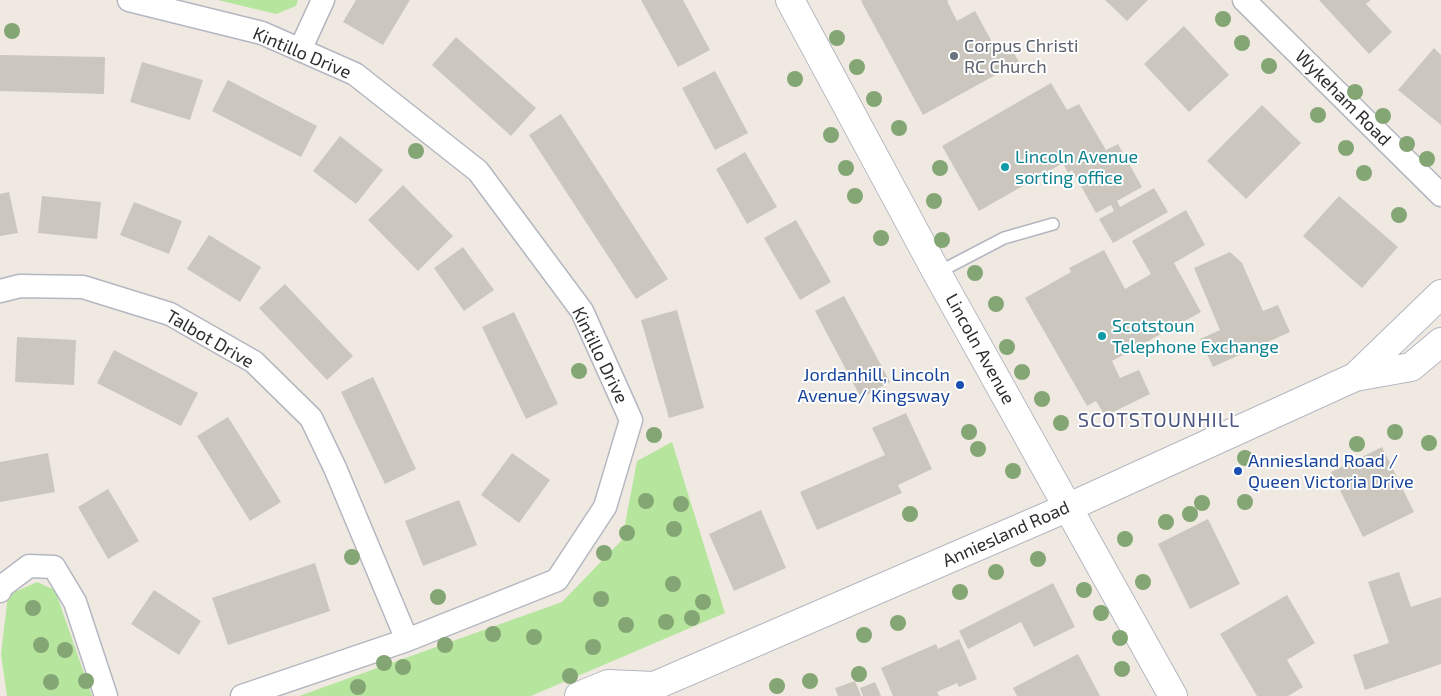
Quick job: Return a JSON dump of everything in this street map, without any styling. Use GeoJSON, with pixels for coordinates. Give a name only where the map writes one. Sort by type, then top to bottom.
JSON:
{"type":"FeatureCollection","features":[{"type":"Feature","properties":{"kind":"street","name":"Kintillo Drive"},"geometry":{"type":"LineString","coordinates":[[130,0],[262,33],[355,74],[478,171],[582,311],[631,420],[605,507],[557,580],[408,640],[242,696]]}},
{"type":"Feature","properties":{"kind":"street"},"geometry":{"type":"LineString","coordinates":[[300,50],[323,0]]}},
{"type":"Feature","properties":{"kind":"street","name":"Lincoln Avenue"},"geometry":{"type":"LineString","coordinates":[[790,0],[937,273],[1173,696]]}},
{"type":"Feature","properties":{"kind":"street","name":"Wykeham Road"},"geometry":{"type":"LineString","coordinates":[[1244,0],[1441,195]]}},
{"type":"Feature","properties":{"kind":"street","name":"Talbot Drive"},"geometry":{"type":"LineString","coordinates":[[0,291],[20,286],[83,287],[170,314],[254,362],[311,418],[335,468],[408,640]]}},
{"type":"Feature","properties":{"kind":"street","name":"Anniesland Road"},"geometry":{"type":"LineString","coordinates":[[1355,377],[1441,294]]}},
{"type":"Feature","properties":{"kind":"street","name":"Anniesland Road"},"geometry":{"type":"LineString","coordinates":[[579,696],[608,684],[652,693],[1355,377],[1411,367],[1441,342]]}},
{"type":"Feature","properties":{"kind":"street"},"geometry":{"type":"LineString","coordinates":[[0,591],[1,587],[29,566],[54,567],[75,602],[106,696]]}},
{"type":"Feature","properties":{"kind":"lane"},"geometry":{"type":"LineString","coordinates":[[937,273],[1004,238],[1053,224]]}},
{"type":"Feature","properties":{"kind":"green space"},"geometry":{"type":"Polygon","coordinates":[[[218,0],[298,0],[296,6],[276,14],[218,0]]]}},
{"type":"Feature","properties":{"kind":"green space"},"geometry":{"type":"Polygon","coordinates":[[[672,442],[725,613],[531,696],[299,696],[562,602],[622,540],[637,461],[672,442]]]}},
{"type":"Feature","properties":{"kind":"green space"},"geometry":{"type":"Polygon","coordinates":[[[37,582],[55,590],[92,696],[7,696],[1,654],[8,595],[37,582]]]}},
{"type":"Feature","properties":{"kind":"building"},"geometry":{"type":"Polygon","coordinates":[[[356,0],[410,0],[383,45],[343,22],[356,0]]]}},
{"type":"Feature","properties":{"kind":"building"},"geometry":{"type":"Polygon","coordinates":[[[641,0],[683,0],[710,50],[678,67],[641,0]]]}},
{"type":"Feature","properties":{"kind":"building","name":"Corpus Christi RC Church"},"geometry":{"type":"Polygon","coordinates":[[[949,0],[947,1],[957,21],[975,11],[997,51],[1009,44],[1019,62],[923,115],[861,1],[949,0]]]}},
{"type":"Feature","properties":{"kind":"building"},"geometry":{"type":"Polygon","coordinates":[[[1105,0],[1148,0],[1127,21],[1105,0]]]}},
{"type":"Feature","properties":{"kind":"building"},"geometry":{"type":"Polygon","coordinates":[[[1319,0],[1371,0],[1366,4],[1392,32],[1369,54],[1319,0]]]}},
{"type":"Feature","properties":{"kind":"building"},"geometry":{"type":"Polygon","coordinates":[[[1184,26],[1229,75],[1189,112],[1144,64],[1184,26]]]}},
{"type":"Feature","properties":{"kind":"building"},"geometry":{"type":"Polygon","coordinates":[[[456,37],[536,108],[511,136],[432,65],[456,37]]]}},
{"type":"Feature","properties":{"kind":"building"},"geometry":{"type":"Polygon","coordinates":[[[1434,48],[1441,55],[1441,125],[1398,90],[1434,48]]]}},
{"type":"Feature","properties":{"kind":"building"},"geometry":{"type":"Polygon","coordinates":[[[0,55],[105,57],[104,94],[0,91],[0,55]]]}},
{"type":"Feature","properties":{"kind":"building"},"geometry":{"type":"Polygon","coordinates":[[[142,62],[203,80],[190,120],[130,102],[142,62]]]}},
{"type":"Feature","properties":{"kind":"building"},"geometry":{"type":"Polygon","coordinates":[[[715,71],[748,133],[715,150],[682,88],[715,71]]]}},
{"type":"Feature","properties":{"kind":"building"},"geometry":{"type":"Polygon","coordinates":[[[228,80],[317,126],[301,157],[212,111],[228,80]]]}},
{"type":"Feature","properties":{"kind":"building","name":"Lincoln Avenue sorting office"},"geometry":{"type":"Polygon","coordinates":[[[1051,83],[1067,110],[1079,104],[1106,150],[1118,144],[1142,187],[1117,201],[1120,207],[1154,188],[1168,212],[1113,243],[1099,219],[1114,211],[1111,205],[1096,213],[1072,170],[1068,173],[1063,163],[979,211],[942,146],[1051,83]]]}},
{"type":"Feature","properties":{"kind":"building"},"geometry":{"type":"Polygon","coordinates":[[[1262,105],[1301,143],[1246,199],[1207,161],[1262,105]]]}},
{"type":"Feature","properties":{"kind":"building"},"geometry":{"type":"Polygon","coordinates":[[[561,114],[668,279],[636,299],[529,135],[561,114]]]}},
{"type":"Feature","properties":{"kind":"building"},"geometry":{"type":"Polygon","coordinates":[[[340,136],[383,170],[356,204],[313,171],[340,136]]]}},
{"type":"Feature","properties":{"kind":"building"},"geometry":{"type":"Polygon","coordinates":[[[745,152],[777,207],[747,224],[716,169],[745,152]]]}},
{"type":"Feature","properties":{"kind":"building"},"geometry":{"type":"Polygon","coordinates":[[[403,185],[453,236],[418,271],[368,220],[403,185]]]}},
{"type":"Feature","properties":{"kind":"building"},"geometry":{"type":"Polygon","coordinates":[[[9,192],[18,233],[0,236],[0,194],[9,192]]]}},
{"type":"Feature","properties":{"kind":"building"},"geometry":{"type":"Polygon","coordinates":[[[42,196],[101,202],[97,239],[38,233],[42,196]]]}},
{"type":"Feature","properties":{"kind":"building"},"geometry":{"type":"Polygon","coordinates":[[[1339,196],[1398,247],[1362,288],[1303,236],[1339,196]]]}},
{"type":"Feature","properties":{"kind":"building"},"geometry":{"type":"Polygon","coordinates":[[[134,202],[182,221],[169,254],[120,235],[134,202]]]}},
{"type":"Feature","properties":{"kind":"building","name":"Scotstoun Telephone Exchange"},"geometry":{"type":"Polygon","coordinates":[[[1186,210],[1205,245],[1174,263],[1201,312],[1112,361],[1120,378],[1139,370],[1150,394],[1105,416],[1096,401],[1087,406],[1025,298],[1071,272],[1069,268],[1104,250],[1125,289],[1151,274],[1132,241],[1186,210]]]}},
{"type":"Feature","properties":{"kind":"building"},"geometry":{"type":"Polygon","coordinates":[[[796,220],[831,282],[800,300],[764,238],[796,220]]]}},
{"type":"Feature","properties":{"kind":"building"},"geometry":{"type":"Polygon","coordinates":[[[209,235],[261,267],[240,302],[187,269],[209,235]]]}},
{"type":"Feature","properties":{"kind":"building"},"geometry":{"type":"Polygon","coordinates":[[[463,247],[494,290],[464,311],[434,268],[463,247]]]}},
{"type":"Feature","properties":{"kind":"building"},"geometry":{"type":"Polygon","coordinates":[[[1230,252],[1242,263],[1263,311],[1278,305],[1290,332],[1213,367],[1200,339],[1220,330],[1194,268],[1230,252]]]}},
{"type":"Feature","properties":{"kind":"building"},"geometry":{"type":"Polygon","coordinates":[[[285,284],[353,356],[327,380],[259,308],[285,284]]]}},
{"type":"Feature","properties":{"kind":"building"},"geometry":{"type":"Polygon","coordinates":[[[844,296],[890,382],[861,398],[815,311],[844,296]]]}},
{"type":"Feature","properties":{"kind":"building"},"geometry":{"type":"Polygon","coordinates":[[[677,310],[704,408],[669,418],[641,320],[677,310]]]}},
{"type":"Feature","properties":{"kind":"building"},"geometry":{"type":"Polygon","coordinates":[[[514,312],[558,404],[526,419],[482,327],[514,312]]]}},
{"type":"Feature","properties":{"kind":"building"},"geometry":{"type":"Polygon","coordinates":[[[17,337],[76,340],[74,385],[15,382],[17,337]]]}},
{"type":"Feature","properties":{"kind":"building"},"geometry":{"type":"Polygon","coordinates":[[[114,350],[198,393],[181,426],[97,383],[114,350]]]}},
{"type":"Feature","properties":{"kind":"building"},"geometry":{"type":"Polygon","coordinates":[[[373,377],[416,469],[385,484],[341,392],[373,377]]]}},
{"type":"Feature","properties":{"kind":"building"},"geometry":{"type":"Polygon","coordinates":[[[906,413],[932,469],[898,485],[902,493],[817,530],[800,492],[885,455],[872,428],[906,413]]]}},
{"type":"Feature","properties":{"kind":"building"},"geometry":{"type":"Polygon","coordinates":[[[228,417],[281,502],[250,521],[197,436],[228,417]]]}},
{"type":"Feature","properties":{"kind":"building"},"geometry":{"type":"Polygon","coordinates":[[[1382,447],[1414,512],[1363,537],[1331,472],[1382,447]]]}},
{"type":"Feature","properties":{"kind":"building"},"geometry":{"type":"Polygon","coordinates":[[[48,453],[55,492],[0,502],[0,462],[48,453]]]}},
{"type":"Feature","properties":{"kind":"building"},"geometry":{"type":"Polygon","coordinates":[[[512,453],[550,480],[519,523],[481,495],[512,453]]]}},
{"type":"Feature","properties":{"kind":"building"},"geometry":{"type":"Polygon","coordinates":[[[108,489],[139,541],[108,559],[78,507],[108,489]]]}},
{"type":"Feature","properties":{"kind":"building"},"geometry":{"type":"Polygon","coordinates":[[[459,500],[477,545],[423,566],[405,521],[459,500]]]}},
{"type":"Feature","properties":{"kind":"building"},"geometry":{"type":"Polygon","coordinates":[[[761,510],[786,568],[734,591],[709,534],[761,510]]]}},
{"type":"Feature","properties":{"kind":"building"},"geometry":{"type":"Polygon","coordinates":[[[1208,519],[1240,584],[1190,609],[1158,544],[1208,519]]]}},
{"type":"Feature","properties":{"kind":"building"},"geometry":{"type":"Polygon","coordinates":[[[315,563],[330,611],[228,645],[212,598],[315,563]]]}},
{"type":"Feature","properties":{"kind":"building"},"geometry":{"type":"Polygon","coordinates":[[[1399,572],[1411,607],[1441,597],[1441,664],[1365,690],[1353,655],[1389,643],[1368,582],[1399,572]]]}},
{"type":"Feature","properties":{"kind":"building"},"geometry":{"type":"Polygon","coordinates":[[[1053,583],[1075,627],[1034,647],[1021,622],[968,649],[959,631],[1053,583]]]}},
{"type":"Feature","properties":{"kind":"building"},"geometry":{"type":"Polygon","coordinates":[[[154,590],[201,621],[179,655],[131,624],[154,590]]]}},
{"type":"Feature","properties":{"kind":"building"},"geometry":{"type":"Polygon","coordinates":[[[1287,595],[1315,643],[1287,660],[1303,687],[1288,696],[1257,696],[1220,634],[1287,595]]]}},
{"type":"Feature","properties":{"kind":"building"},"geometry":{"type":"Polygon","coordinates":[[[959,639],[977,679],[959,687],[957,683],[937,692],[939,696],[893,696],[881,668],[936,644],[938,649],[959,639]]]}},
{"type":"Feature","properties":{"kind":"building"},"geometry":{"type":"Polygon","coordinates":[[[1078,654],[1100,696],[1017,696],[1013,688],[1078,654]]]}},
{"type":"Feature","properties":{"kind":"building"},"geometry":{"type":"Polygon","coordinates":[[[855,681],[861,696],[838,696],[835,688],[855,681]]]}},
{"type":"Feature","properties":{"kind":"building"},"geometry":{"type":"Polygon","coordinates":[[[875,682],[881,696],[863,696],[860,688],[875,682]]]}},
{"type":"Feature","properties":{"kind":"place","name":"Corpus Christi RC Church"},"geometry":{"type":"Point","coordinates":[954,56]}},
{"type":"Feature","properties":{"kind":"place","name":"Lincoln Avenue sorting office"},"geometry":{"type":"Point","coordinates":[1005,167]}},
{"type":"Feature","properties":{"kind":"place","name":"Scotstoun Telephone Exchange"},"geometry":{"type":"Point","coordinates":[1102,336]}},
{"type":"Feature","properties":{"kind":"place","name":"Jordanhill, Lincoln Avenue/ Kingsway"},"geometry":{"type":"Point","coordinates":[960,385]}},
{"type":"Feature","properties":{"kind":"place","name":"Anniesland Road / Queen Victoria Drive"},"geometry":{"type":"Point","coordinates":[1238,471]}},
{"type":"Feature","properties":{"kind":"district","name":"SCOTSTOUNHILL"},"geometry":{"type":"Point","coordinates":[1159,420]}}]}
